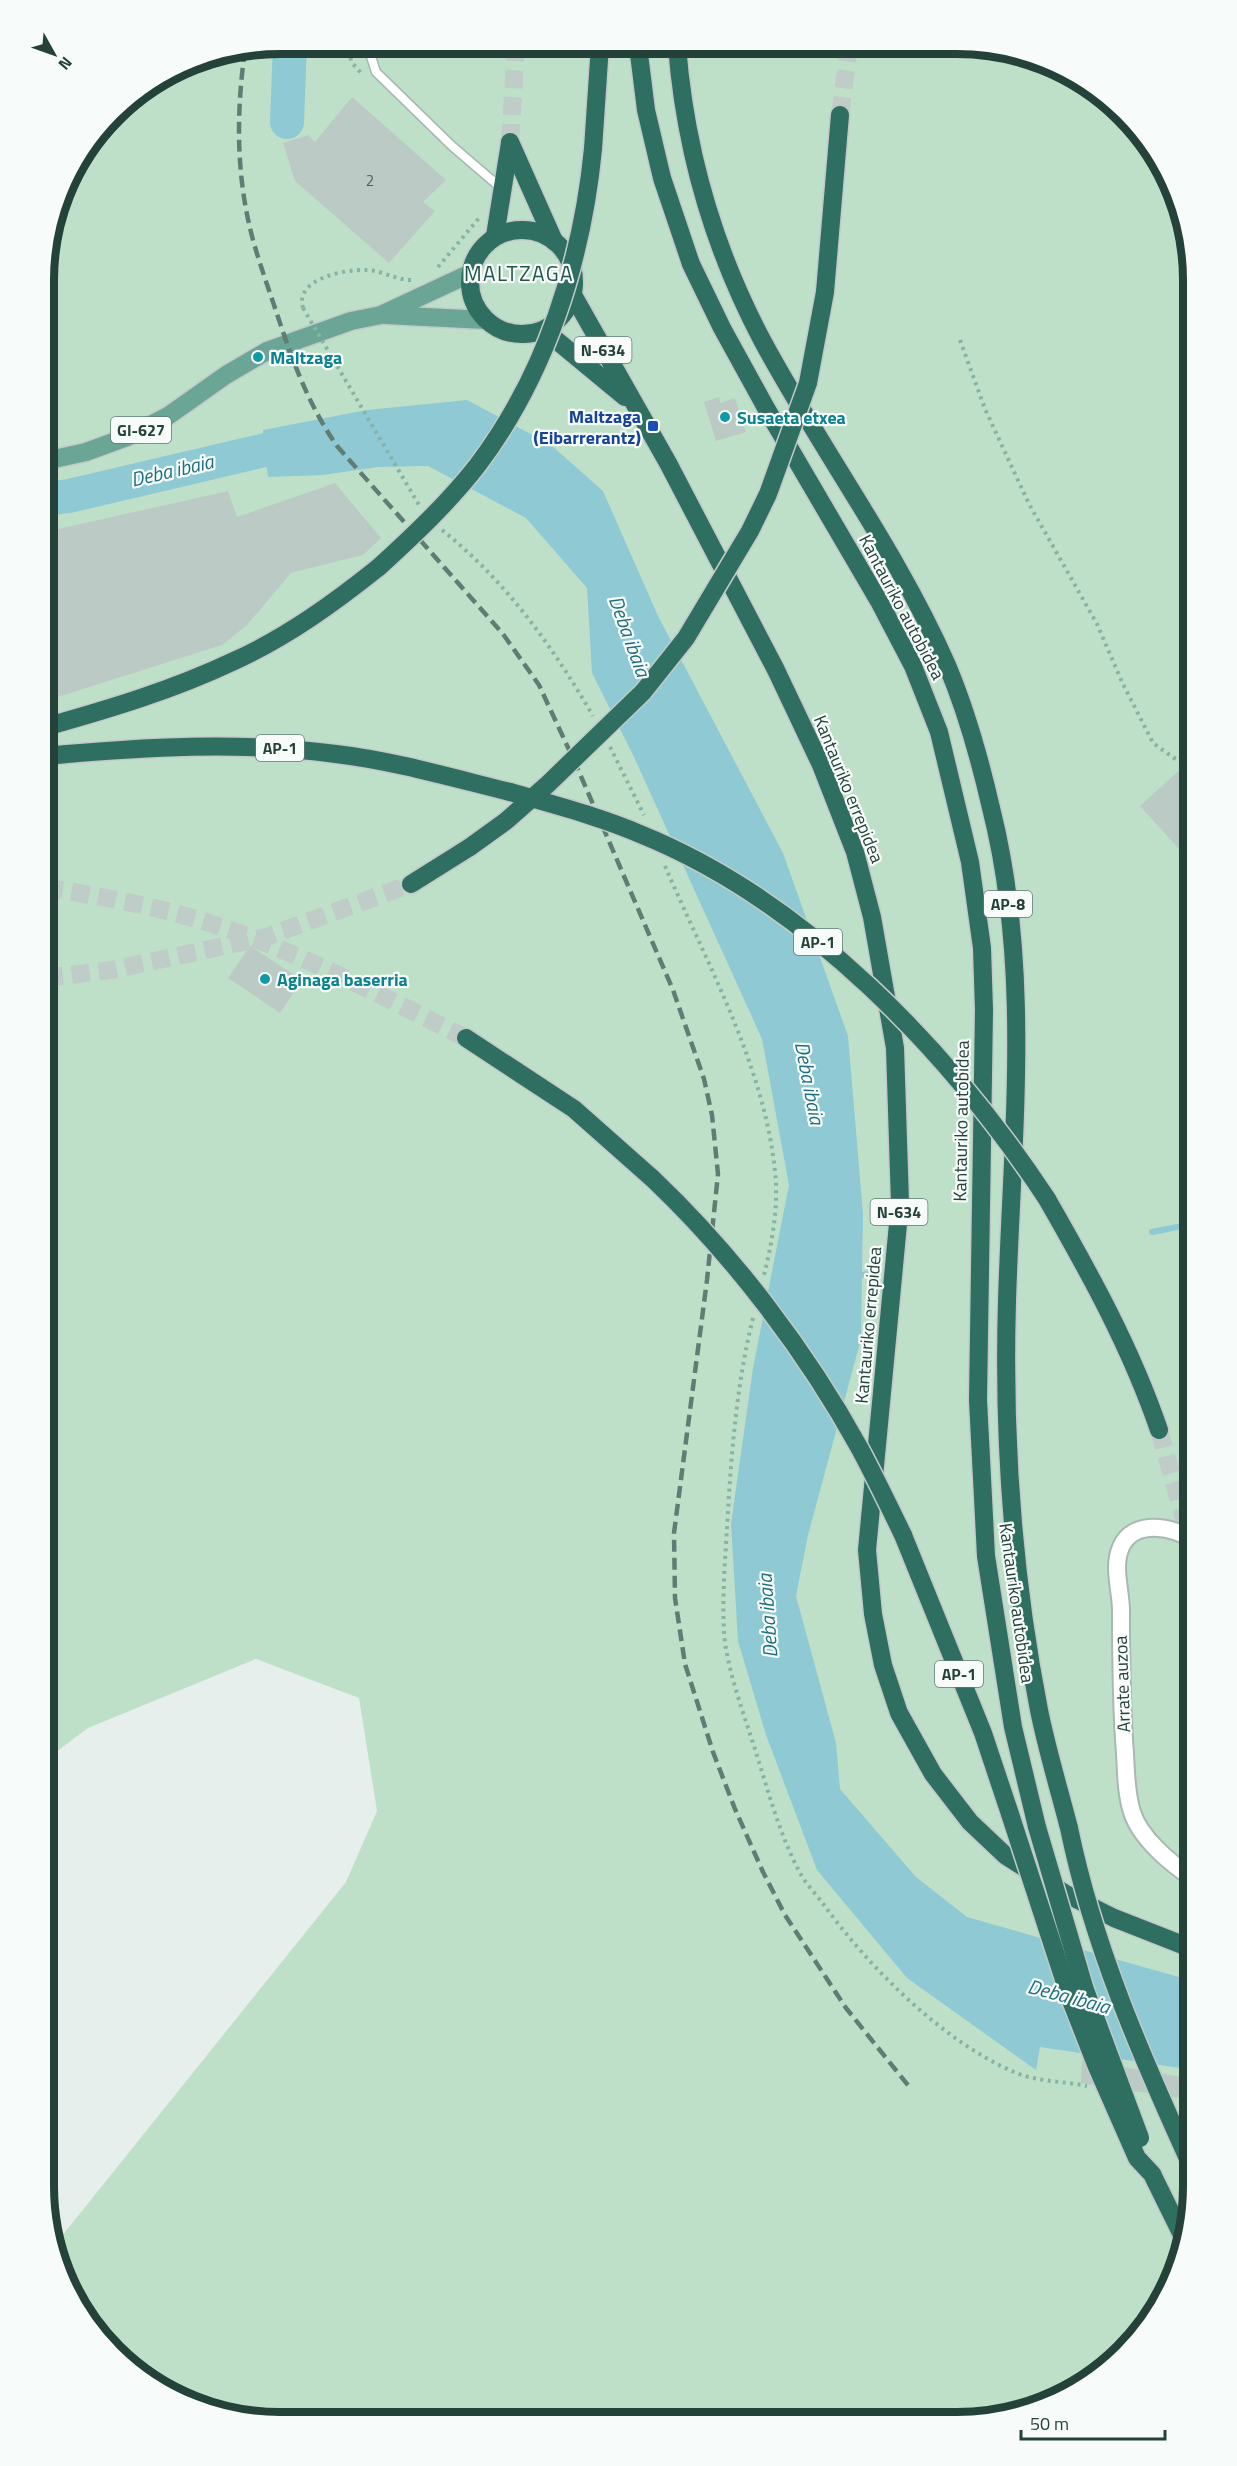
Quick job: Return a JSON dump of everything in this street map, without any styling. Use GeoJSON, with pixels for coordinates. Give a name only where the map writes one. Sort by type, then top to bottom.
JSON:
{"type":"FeatureCollection","features":[{"type":"Feature","properties":{"kind":"highway"},"geometry":{"type":"LineString","coordinates":[[54,724],[127,704],[236,661],[331,605],[379,567],[430,520],[477,466],[508,420],[535,371],[561,305],[588,202],[599,54]]}},
{"type":"Feature","properties":{"kind":"highway","name":"Kantauriko autobidea"},"geometry":{"type":"LineString","coordinates":[[639,54],[646,110],[662,178],[691,264],[722,328],[766,408],[880,603],[913,666],[939,732],[970,862],[982,948],[984,1010],[978,1400],[986,1557],[1013,1727],[1037,1827],[1085,1990],[1152,2174],[1179,2229]]}},
{"type":"Feature","properties":{"kind":"highway","name":"Kantauriko autobidea"},"geometry":{"type":"LineString","coordinates":[[678,54],[696,172],[723,257],[763,342],[913,596],[948,667],[972,739],[992,811],[1006,890],[1016,980],[1017,1062],[1007,1303],[1008,1443],[1020,1585],[1040,1711],[1078,1874],[1112,1976],[1183,2146]]}},
{"type":"Feature","properties":{"kind":"highway"},"geometry":{"type":"LineString","coordinates":[[411,884],[506,821],[548,784],[643,692],[686,638],[750,531],[768,494],[808,383],[825,292],[840,114]]}},
{"type":"Feature","properties":{"kind":"highway","name":"N-634"},"geometry":{"type":"LineString","coordinates":[[495,236],[510,142],[554,241],[560,245],[571,262],[575,280],[573,296],[561,317],[544,330],[633,404]]}},
{"type":"Feature","properties":{"kind":"highway"},"geometry":{"type":"LineString","coordinates":[[544,330],[531,334],[513,334],[500,330],[484,320],[471,297],[469,274],[479,250],[495,236],[517,229],[542,232],[554,241]]}},
{"type":"Feature","properties":{"kind":"highway","name":"Kantauriko errepidea"},"geometry":{"type":"LineString","coordinates":[[573,296],[707,534],[796,712],[855,852],[872,917],[895,1048],[900,1203],[867,1550],[873,1614],[884,1665],[899,1713],[933,1774],[970,1822],[1006,1856],[1066,1894],[1114,1918],[1183,1945]]}},
{"type":"Feature","properties":{"kind":"highway","name":"AP-1"},"geometry":{"type":"LineString","coordinates":[[54,755],[146,747],[210,745],[278,748],[361,758],[429,771],[574,810],[640,834],[694,859],[760,898],[819,942],[864,982],[936,1056],[985,1112],[1047,1199],[1086,1267],[1123,1338],[1147,1394],[1159,1430]]}},
{"type":"Feature","properties":{"kind":"highway","name":"AP-1"},"geometry":{"type":"LineString","coordinates":[[466,1038],[574,1109],[680,1204],[717,1246],[779,1324],[826,1392],[860,1449],[903,1535],[983,1733],[1066,1987],[1097,2067],[1137,2158],[1152,2174]]}},
{"type":"Feature","properties":{"kind":"main road","name":"GI-627"},"geometry":{"type":"LineString","coordinates":[[54,459],[86,452],[127,437],[168,416],[226,375],[267,351],[351,321],[381,315],[469,274]]}},
{"type":"Feature","properties":{"kind":"main road","name":"GI-627"},"geometry":{"type":"LineString","coordinates":[[381,315],[484,320]]}},
{"type":"Feature","properties":{"kind":"street","name":"Arrate auzoa"},"geometry":{"type":"LineString","coordinates":[[1183,1533],[1162,1528],[1143,1529],[1121,1545],[1117,1560],[1121,1610],[1121,1709],[1126,1779],[1132,1813],[1152,1845],[1183,1870]]}},
{"type":"Feature","properties":{"kind":"lane"},"geometry":{"type":"LineString","coordinates":[[370,54],[376,72],[452,146],[503,190]]}},
{"type":"Feature","properties":{"kind":"path"},"geometry":{"type":"LineString","coordinates":[[348,54],[353,64],[365,77]]}},
{"type":"Feature","properties":{"kind":"path"},"geometry":{"type":"LineString","coordinates":[[431,271],[446,259],[482,214]]}},
{"type":"Feature","properties":{"kind":"path"},"geometry":{"type":"LineString","coordinates":[[414,279],[402,280],[368,270],[348,271],[310,284],[303,292],[301,300],[303,308],[419,505]]}},
{"type":"Feature","properties":{"kind":"path"},"geometry":{"type":"LineString","coordinates":[[960,340],[985,409],[1029,504],[1096,624],[1153,743],[1174,758],[1183,761]]}},
{"type":"Feature","properties":{"kind":"path"},"geometry":{"type":"LineString","coordinates":[[470,552],[499,581],[521,608],[570,677],[598,724]]}},
{"type":"Feature","properties":{"kind":"path"},"geometry":{"type":"LineString","coordinates":[[609,745],[647,824]]}},
{"type":"Feature","properties":{"kind":"path"},"geometry":{"type":"LineString","coordinates":[[665,865],[740,1037],[756,1081],[767,1122],[775,1172],[775,1214],[763,1281]]}},
{"type":"Feature","properties":{"kind":"path"},"geometry":{"type":"LineString","coordinates":[[754,1313],[746,1346],[737,1411],[727,1536],[724,1633],[738,1696],[780,1827],[800,1872],[862,1954],[961,2043],[1013,2072],[1037,2080],[1095,2088]]}},
{"type":"Feature","properties":{"kind":"green space"},"geometry":{"type":"Polygon","coordinates":[[[265,54],[972,54],[1001,58],[1030,66],[1070,84],[1117,120],[1145,154],[1160,180],[1171,207],[1179,236],[1183,265],[1183,2201],[1179,2230],[1171,2259],[1153,2299],[1117,2346],[1083,2374],[1057,2389],[1030,2400],[1001,2408],[972,2412],[265,2412],[221,2404],[180,2389],[154,2374],[131,2356],[101,2324],[77,2286],[60,2238],[346,1882],[377,1811],[359,1698],[256,1659],[88,1728],[54,1754],[54,265],[58,236],[66,207],[84,167],[120,120],[154,92],[180,77],[207,66],[236,58],[265,54]]]}},
{"type":"Feature","properties":{"kind":"water"},"geometry":{"type":"Polygon","coordinates":[[[467,400],[551,445],[603,491],[658,616],[783,853],[848,1036],[863,1214],[861,1339],[808,1535],[796,1596],[836,1743],[840,1789],[916,1877],[967,1917],[1183,1978],[1183,2068],[1040,2047],[1036,2070],[907,1978],[817,1870],[766,1735],[738,1641],[731,1524],[753,1368],[789,1185],[762,1039],[634,757],[592,673],[587,588],[526,518],[428,466],[378,467],[323,475],[268,477],[263,430],[367,410],[467,400]]]}},
{"type":"Feature","properties":{"kind":"building"},"geometry":{"type":"Polygon","coordinates":[[[352,97],[446,180],[423,202],[435,211],[389,263],[295,181],[283,143],[308,135],[315,142],[352,97]]]}},
{"type":"Feature","properties":{"kind":"building","name":"Susaeta etxea"},"geometry":{"type":"Polygon","coordinates":[[[719,397],[720,403],[735,398],[746,432],[716,441],[704,402],[719,397]]]}},
{"type":"Feature","properties":{"kind":"building"},"geometry":{"type":"Polygon","coordinates":[[[335,483],[381,538],[363,555],[291,573],[247,625],[222,645],[54,698],[54,530],[228,491],[237,517],[335,483]]]}},
{"type":"Feature","properties":{"kind":"building"},"geometry":{"type":"Polygon","coordinates":[[[1183,767],[1183,847],[1180,850],[1140,806],[1183,767]]]}},
{"type":"Feature","properties":{"kind":"building","name":"Aginaga baserria"},"geometry":{"type":"Polygon","coordinates":[[[250,946],[302,980],[280,1013],[228,978],[250,946]]]}},
{"type":"Feature","properties":{"kind":"building"},"geometry":{"type":"Polygon","coordinates":[[[1082,2060],[1183,2077],[1183,2098],[1081,2083],[1082,2060]]]}},
{"type":"Feature","properties":{"kind":"waterway"},"geometry":{"type":"LineString","coordinates":[[287,122],[290,54]]}},
{"type":"Feature","properties":{"kind":"waterway","name":"Deba ibaia"},"geometry":{"type":"LineString","coordinates":[[54,498],[312,439]]}},
{"type":"Feature","properties":{"kind":"waterway"},"geometry":{"type":"LineString","coordinates":[[1152,1232],[1183,1226]]}},
{"type":"Feature","properties":{"kind":"waterway"},"geometry":{"type":"LineString","coordinates":[[855,1276],[875,1273]]}},
{"type":"Feature","properties":{"kind":"tunnel"},"geometry":{"type":"LineString","coordinates":[[510,142],[515,54]]}},
{"type":"Feature","properties":{"kind":"tunnel"},"geometry":{"type":"LineString","coordinates":[[840,115],[848,54]]}},
{"type":"Feature","properties":{"kind":"tunnel"},"geometry":{"type":"LineString","coordinates":[[54,977],[112,970],[266,937],[411,884]]}},
{"type":"Feature","properties":{"kind":"tunnel"},"geometry":{"type":"LineString","coordinates":[[54,889],[154,908],[197,919],[250,937],[344,978],[466,1038]]}},
{"type":"Feature","properties":{"kind":"tunnel"},"geometry":{"type":"LineString","coordinates":[[1159,1430],[1183,1516]]}},
{"type":"Feature","properties":{"kind":"railway"},"geometry":{"type":"LineString","coordinates":[[244,57],[239,145],[247,216],[259,259],[302,382],[337,446],[503,634],[539,685],[577,767],[673,990],[704,1079],[712,1115],[718,1174],[707,1280],[674,1533],[675,1598],[685,1664],[713,1752],[735,1809],[785,1915],[846,2008],[911,2089]]}},
{"type":"Feature","properties":{"kind":"place","name":"Maltzaga"},"geometry":{"type":"Point","coordinates":[258,357]}},
{"type":"Feature","properties":{"kind":"place","name":"Susaeta etxea"},"geometry":{"type":"Point","coordinates":[725,417]}},
{"type":"Feature","properties":{"kind":"place","name":"Maltzaga (Eibarrerantz)"},"geometry":{"type":"Point","coordinates":[653,426]}},
{"type":"Feature","properties":{"kind":"place","name":"Aginaga baserria"},"geometry":{"type":"Point","coordinates":[265,979]}},
{"type":"Feature","properties":{"kind":"district","name":"MALTZAGA"},"geometry":{"type":"Point","coordinates":[519,273]}}]}
